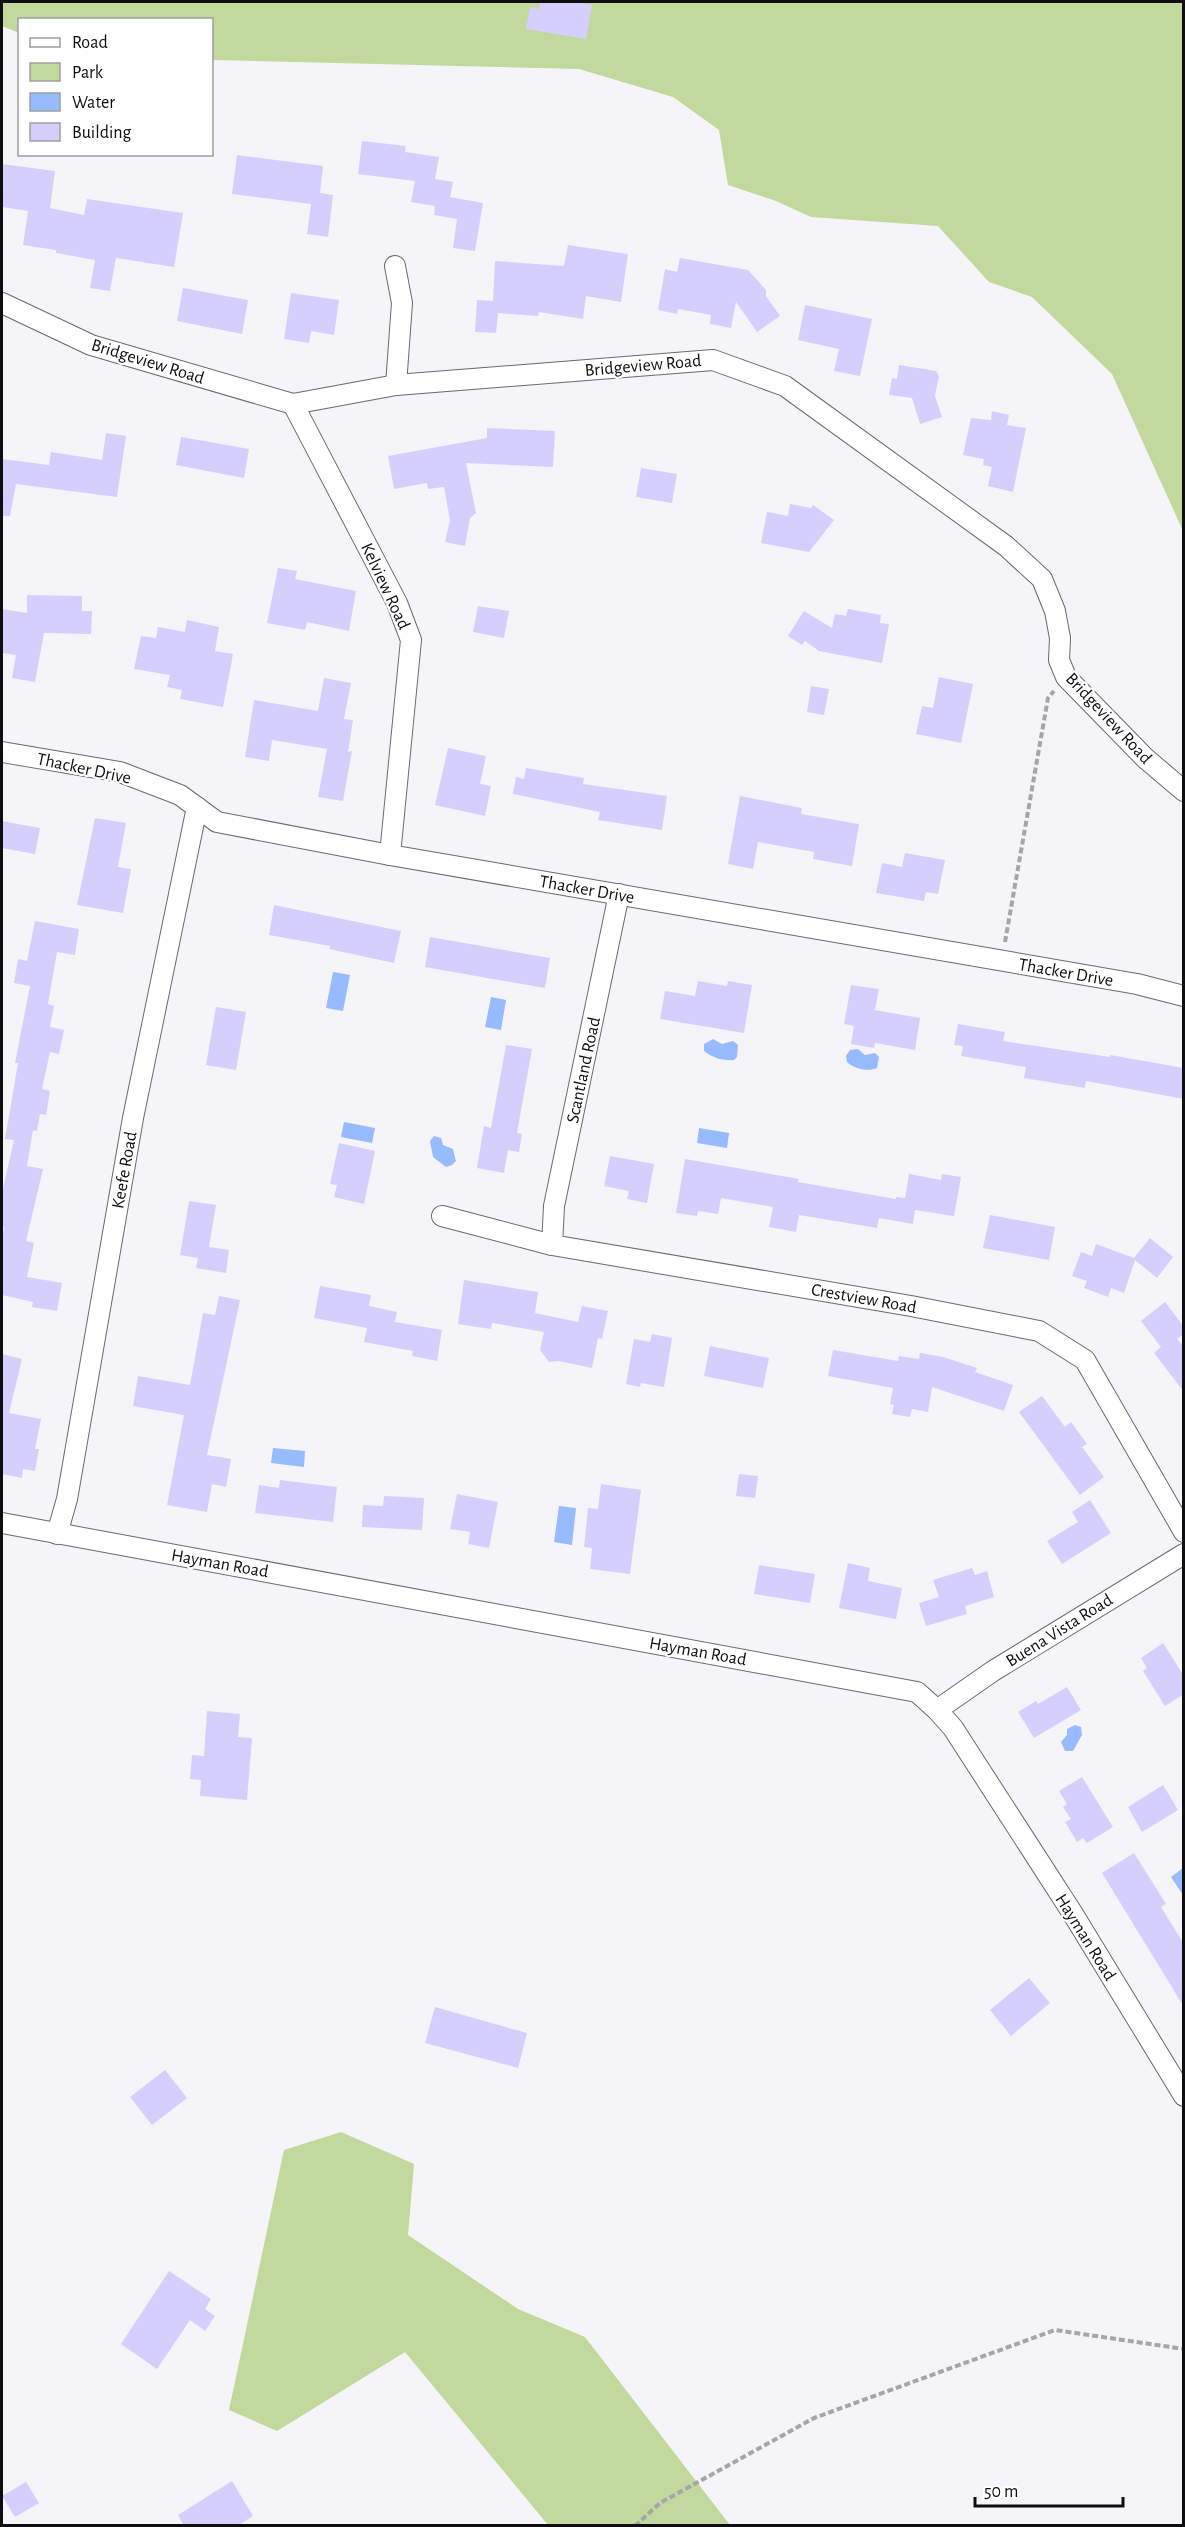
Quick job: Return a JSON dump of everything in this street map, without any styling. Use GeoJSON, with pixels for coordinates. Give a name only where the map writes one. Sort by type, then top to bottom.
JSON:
{"type":"FeatureCollection","features":[{"type":"Feature","properties":{"kind":"street"},"geometry":{"type":"LineString","coordinates":[[395,266],[402,303],[396,385]]}},
{"type":"Feature","properties":{"kind":"street","name":"Bridgeview Road"},"geometry":{"type":"LineString","coordinates":[[2,303],[91,345],[293,404],[396,385],[713,360],[784,386],[1006,546],[1042,579],[1055,610],[1060,638],[1059,660],[1066,677],[1145,758],[1184,791]]}},
{"type":"Feature","properties":{"kind":"street","name":"Kelview Road"},"geometry":{"type":"LineString","coordinates":[[293,404],[397,603],[411,640],[390,855]]}},
{"type":"Feature","properties":{"kind":"street","name":"Thacker Drive"},"geometry":{"type":"LineString","coordinates":[[2,752],[120,772],[180,795],[218,822],[390,855],[1137,984],[1184,996]]}},
{"type":"Feature","properties":{"kind":"street","name":"Keefe Road"},"geometry":{"type":"LineString","coordinates":[[57,1534],[67,1499],[133,1118],[197,807]]}},
{"type":"Feature","properties":{"kind":"street","name":"Scantland Road"},"geometry":{"type":"LineString","coordinates":[[552,1245],[554,1206],[619,894]]}},
{"type":"Feature","properties":{"kind":"street","name":"Crestview Road"},"geometry":{"type":"LineString","coordinates":[[442,1216],[552,1245],[911,1306],[1039,1331],[1085,1360],[1184,1532]]}},
{"type":"Feature","properties":{"kind":"street","name":"Hayman Road"},"geometry":{"type":"LineString","coordinates":[[2,1523],[917,1692],[938,1710],[952,1728],[1073,1914],[1184,2096]]}},
{"type":"Feature","properties":{"kind":"street","name":"Buena Vista Road"},"geometry":{"type":"LineString","coordinates":[[938,1710],[993,1671],[1184,1554]]}},
{"type":"Feature","properties":{"kind":"path"},"geometry":{"type":"LineString","coordinates":[[1001,961],[1048,698],[1066,677]]}},
{"type":"Feature","properties":{"kind":"path"},"geometry":{"type":"LineString","coordinates":[[635,2526],[660,2503],[814,2418],[1054,2330],[1184,2349]]}},
{"type":"Feature","properties":{"kind":"green space"},"geometry":{"type":"Polygon","coordinates":[[[2,2],[1183,2],[1183,531],[1112,374],[1032,297],[989,282],[938,226],[811,217],[776,201],[728,185],[719,130],[673,97],[579,69],[213,60],[213,18],[18,18],[18,33],[2,26],[2,2]]]}},
{"type":"Feature","properties":{"kind":"green space"},"geometry":{"type":"Polygon","coordinates":[[[341,2132],[414,2164],[408,2235],[518,2309],[585,2337],[730,2525],[548,2525],[405,2352],[277,2431],[229,2410],[284,2150],[341,2132]]]}},
{"type":"Feature","properties":{"kind":"water"},"geometry":{"type":"Polygon","coordinates":[[[333,972],[350,975],[343,1011],[326,1008],[333,972]]]}},
{"type":"Feature","properties":{"kind":"water"},"geometry":{"type":"Polygon","coordinates":[[[491,997],[506,1000],[501,1030],[485,1027],[491,997]]]}},
{"type":"Feature","properties":{"kind":"water"},"geometry":{"type":"Polygon","coordinates":[[[713,1039],[722,1044],[733,1041],[738,1045],[737,1057],[734,1060],[722,1059],[704,1051],[704,1044],[713,1039]]]}},
{"type":"Feature","properties":{"kind":"water"},"geometry":{"type":"Polygon","coordinates":[[[858,1049],[865,1055],[875,1053],[879,1057],[877,1068],[861,1069],[847,1062],[846,1056],[850,1050],[858,1049]]]}},
{"type":"Feature","properties":{"kind":"water"},"geometry":{"type":"Polygon","coordinates":[[[344,1122],[375,1128],[372,1143],[341,1137],[344,1122]]]}},
{"type":"Feature","properties":{"kind":"water"},"geometry":{"type":"Polygon","coordinates":[[[699,1128],[729,1133],[727,1148],[697,1143],[699,1128]]]}},
{"type":"Feature","properties":{"kind":"water"},"geometry":{"type":"Polygon","coordinates":[[[434,1136],[441,1138],[443,1145],[453,1149],[456,1161],[452,1165],[446,1167],[433,1157],[430,1141],[434,1136]]]}},
{"type":"Feature","properties":{"kind":"water"},"geometry":{"type":"Polygon","coordinates":[[[273,1448],[305,1451],[304,1467],[271,1463],[273,1448]]]}},
{"type":"Feature","properties":{"kind":"water"},"geometry":{"type":"Polygon","coordinates":[[[559,1506],[576,1508],[572,1545],[554,1542],[559,1506]]]}},
{"type":"Feature","properties":{"kind":"water"},"geometry":{"type":"Polygon","coordinates":[[[1075,1725],[1081,1727],[1082,1735],[1073,1751],[1065,1751],[1061,1742],[1067,1735],[1067,1729],[1075,1725]]]}},
{"type":"Feature","properties":{"kind":"water"},"geometry":{"type":"Polygon","coordinates":[[[1183,1868],[1183,1895],[1171,1877],[1183,1868]]]}},
{"type":"Feature","properties":{"kind":"building"},"geometry":{"type":"Polygon","coordinates":[[[540,2],[572,2],[592,5],[586,39],[526,29],[530,7],[539,9],[540,2]]]}},
{"type":"Feature","properties":{"kind":"building"},"geometry":{"type":"Polygon","coordinates":[[[362,141],[406,146],[405,152],[439,157],[435,179],[453,182],[450,197],[483,203],[475,251],[453,248],[457,219],[434,215],[435,206],[411,202],[415,181],[358,174],[362,141]]]}},
{"type":"Feature","properties":{"kind":"building"},"geometry":{"type":"Polygon","coordinates":[[[237,155],[323,166],[320,193],[333,195],[328,237],[307,234],[311,204],[232,194],[237,155]]]}},
{"type":"Feature","properties":{"kind":"building"},"geometry":{"type":"Polygon","coordinates":[[[2,164],[55,171],[50,208],[84,215],[87,199],[183,213],[174,267],[116,258],[110,291],[90,288],[95,260],[56,253],[56,250],[23,245],[28,211],[2,207],[2,164]]]}},
{"type":"Feature","properties":{"kind":"building"},"geometry":{"type":"Polygon","coordinates":[[[568,245],[628,254],[621,302],[586,296],[583,319],[539,312],[538,316],[498,313],[496,333],[475,332],[477,300],[493,301],[495,261],[564,266],[568,245]]]}},
{"type":"Feature","properties":{"kind":"building"},"geometry":{"type":"Polygon","coordinates":[[[680,258],[748,270],[766,290],[766,296],[780,316],[757,332],[736,302],[731,328],[710,324],[711,315],[678,309],[677,314],[658,310],[665,269],[677,272],[680,258]]]}},
{"type":"Feature","properties":{"kind":"building"},"geometry":{"type":"Polygon","coordinates":[[[183,288],[248,300],[242,334],[177,321],[183,288]]]}},
{"type":"Feature","properties":{"kind":"building"},"geometry":{"type":"Polygon","coordinates":[[[291,293],[339,300],[334,335],[311,331],[309,343],[284,339],[291,293]]]}},
{"type":"Feature","properties":{"kind":"building"},"geometry":{"type":"Polygon","coordinates":[[[805,305],[872,319],[860,376],[834,371],[839,349],[798,340],[805,305]]]}},
{"type":"Feature","properties":{"kind":"building"},"geometry":{"type":"Polygon","coordinates":[[[899,365],[936,371],[939,376],[935,396],[942,417],[920,424],[912,398],[889,395],[892,378],[897,379],[899,365]]]}},
{"type":"Feature","properties":{"kind":"building"},"geometry":{"type":"Polygon","coordinates":[[[992,411],[1009,415],[1007,425],[1026,428],[1013,492],[988,486],[992,467],[983,465],[984,459],[963,455],[971,418],[991,420],[992,411]]]}},
{"type":"Feature","properties":{"kind":"building"},"geometry":{"type":"Polygon","coordinates":[[[487,428],[555,431],[553,467],[466,463],[476,513],[470,518],[465,546],[445,542],[450,520],[444,487],[428,489],[427,483],[394,489],[388,456],[487,438],[487,428]]]}},
{"type":"Feature","properties":{"kind":"building"},"geometry":{"type":"Polygon","coordinates":[[[106,433],[126,436],[117,497],[16,484],[10,516],[2,516],[2,459],[49,465],[51,452],[102,460],[106,433]]]}},
{"type":"Feature","properties":{"kind":"building"},"geometry":{"type":"Polygon","coordinates":[[[181,437],[249,449],[244,478],[176,465],[181,437]]]}},
{"type":"Feature","properties":{"kind":"building"},"geometry":{"type":"Polygon","coordinates":[[[641,468],[677,474],[672,503],[636,497],[641,468]]]}},
{"type":"Feature","properties":{"kind":"building"},"geometry":{"type":"Polygon","coordinates":[[[790,504],[811,508],[813,505],[834,520],[809,552],[761,543],[767,512],[788,516],[790,504]]]}},
{"type":"Feature","properties":{"kind":"building"},"geometry":{"type":"Polygon","coordinates":[[[278,568],[297,571],[295,579],[356,591],[349,631],[307,622],[305,630],[267,623],[278,568]]]}},
{"type":"Feature","properties":{"kind":"building"},"geometry":{"type":"Polygon","coordinates":[[[27,595],[82,596],[82,611],[92,611],[91,634],[44,633],[35,682],[12,678],[16,655],[2,653],[2,609],[27,613],[27,595]]]}},
{"type":"Feature","properties":{"kind":"building"},"geometry":{"type":"Polygon","coordinates":[[[478,606],[509,611],[504,638],[473,632],[478,606]]]}},
{"type":"Feature","properties":{"kind":"building"},"geometry":{"type":"Polygon","coordinates":[[[848,609],[881,615],[880,623],[889,624],[882,663],[819,651],[805,641],[802,645],[788,636],[804,611],[832,628],[835,614],[846,616],[848,609]]]}},
{"type":"Feature","properties":{"kind":"building"},"geometry":{"type":"Polygon","coordinates":[[[187,620],[219,627],[215,651],[233,654],[223,707],[180,699],[182,690],[167,687],[170,675],[134,669],[141,636],[156,638],[158,627],[185,632],[187,620]]]}},
{"type":"Feature","properties":{"kind":"building"},"geometry":{"type":"Polygon","coordinates":[[[939,677],[973,684],[961,743],[916,734],[922,706],[933,708],[939,677]]]}},
{"type":"Feature","properties":{"kind":"building"},"geometry":{"type":"Polygon","coordinates":[[[324,678],[351,683],[344,719],[353,720],[348,752],[352,751],[343,801],[318,797],[327,749],[272,740],[269,761],[245,757],[254,700],[318,711],[324,678]]]}},
{"type":"Feature","properties":{"kind":"building"},"geometry":{"type":"Polygon","coordinates":[[[811,686],[829,689],[824,715],[807,712],[811,686]]]}},
{"type":"Feature","properties":{"kind":"building"},"geometry":{"type":"Polygon","coordinates":[[[448,748],[486,756],[480,784],[491,786],[485,816],[435,805],[448,748]]]}},
{"type":"Feature","properties":{"kind":"building"},"geometry":{"type":"Polygon","coordinates":[[[526,768],[584,778],[583,784],[667,796],[662,830],[598,820],[600,812],[513,794],[516,777],[524,779],[526,768]]]}},
{"type":"Feature","properties":{"kind":"building"},"geometry":{"type":"Polygon","coordinates":[[[740,796],[802,808],[801,814],[859,824],[852,866],[813,859],[814,852],[758,842],[753,869],[728,864],[740,796]]]}},
{"type":"Feature","properties":{"kind":"building"},"geometry":{"type":"Polygon","coordinates":[[[95,818],[126,823],[118,867],[131,869],[123,913],[77,905],[95,818]]]}},
{"type":"Feature","properties":{"kind":"building"},"geometry":{"type":"Polygon","coordinates":[[[2,821],[40,828],[35,854],[2,848],[2,821]]]}},
{"type":"Feature","properties":{"kind":"building"},"geometry":{"type":"Polygon","coordinates":[[[905,853],[945,860],[938,894],[926,892],[924,901],[876,893],[882,863],[902,867],[905,853]]]}},
{"type":"Feature","properties":{"kind":"building"},"geometry":{"type":"Polygon","coordinates":[[[274,905],[401,931],[394,963],[329,949],[330,946],[269,935],[274,905]]]}},
{"type":"Feature","properties":{"kind":"building"},"geometry":{"type":"Polygon","coordinates":[[[35,921],[79,929],[75,955],[57,952],[48,1004],[54,1006],[50,1027],[64,1030],[59,1054],[50,1052],[42,1089],[50,1091],[46,1115],[40,1114],[37,1131],[33,1130],[27,1166],[43,1169],[26,1241],[34,1243],[27,1277],[62,1283],[57,1311],[32,1307],[33,1302],[2,1295],[4,1227],[2,1226],[2,1193],[14,1140],[5,1139],[18,1063],[15,1063],[30,986],[14,983],[18,959],[27,961],[35,921]]]}},
{"type":"Feature","properties":{"kind":"building"},"geometry":{"type":"Polygon","coordinates":[[[430,937],[550,958],[545,988],[425,967],[430,937]]]}},
{"type":"Feature","properties":{"kind":"building"},"geometry":{"type":"Polygon","coordinates":[[[698,981],[727,986],[728,981],[752,985],[744,1033],[660,1019],[665,991],[695,996],[698,981]]]}},
{"type":"Feature","properties":{"kind":"building"},"geometry":{"type":"Polygon","coordinates":[[[851,985],[879,989],[875,1010],[920,1018],[915,1050],[875,1043],[874,1048],[851,1044],[854,1026],[844,1024],[851,985]]]}},
{"type":"Feature","properties":{"kind":"building"},"geometry":{"type":"Polygon","coordinates":[[[216,1007],[246,1012],[236,1070],[206,1065],[216,1007]]]}},
{"type":"Feature","properties":{"kind":"building"},"geometry":{"type":"Polygon","coordinates":[[[958,1024],[1005,1032],[1003,1041],[1110,1057],[1110,1055],[1184,1068],[1184,1099],[1086,1081],[1085,1088],[1024,1078],[1026,1067],[961,1056],[963,1046],[954,1045],[958,1024]]]}},
{"type":"Feature","properties":{"kind":"building"},"geometry":{"type":"Polygon","coordinates":[[[506,1045],[532,1049],[517,1133],[522,1134],[519,1152],[508,1150],[504,1173],[477,1168],[484,1126],[491,1128],[506,1045]]]}},
{"type":"Feature","properties":{"kind":"building"},"geometry":{"type":"Polygon","coordinates":[[[339,1143],[375,1151],[364,1204],[334,1197],[337,1185],[330,1184],[339,1143]]]}},
{"type":"Feature","properties":{"kind":"building"},"geometry":{"type":"Polygon","coordinates":[[[610,1156],[654,1164],[647,1203],[627,1199],[629,1191],[604,1186],[610,1156]]]}},
{"type":"Feature","properties":{"kind":"building"},"geometry":{"type":"Polygon","coordinates":[[[685,1159],[896,1199],[896,1197],[905,1198],[909,1174],[941,1180],[942,1174],[961,1177],[954,1216],[915,1210],[913,1224],[879,1218],[877,1228],[799,1215],[796,1232],[769,1227],[773,1207],[721,1198],[718,1214],[698,1211],[697,1216],[676,1213],[685,1159]]]}},
{"type":"Feature","properties":{"kind":"building"},"geometry":{"type":"Polygon","coordinates":[[[189,1201],[216,1205],[209,1247],[229,1250],[226,1273],[196,1268],[198,1258],[180,1255],[189,1201]]]}},
{"type":"Feature","properties":{"kind":"building"},"geometry":{"type":"Polygon","coordinates":[[[990,1215],[1055,1227],[1049,1260],[983,1248],[990,1215]]]}},
{"type":"Feature","properties":{"kind":"building"},"geometry":{"type":"Polygon","coordinates":[[[1150,1238],[1173,1257],[1157,1278],[1135,1260],[1124,1293],[1111,1288],[1108,1297],[1084,1288],[1087,1281],[1072,1276],[1081,1252],[1092,1256],[1096,1244],[1134,1258],[1150,1238]]]}},
{"type":"Feature","properties":{"kind":"building"},"geometry":{"type":"Polygon","coordinates":[[[464,1280],[538,1292],[535,1313],[578,1322],[582,1306],[608,1311],[602,1339],[598,1338],[592,1368],[559,1361],[549,1362],[540,1350],[544,1332],[492,1323],[491,1329],[458,1324],[464,1280]]]}},
{"type":"Feature","properties":{"kind":"building"},"geometry":{"type":"Polygon","coordinates":[[[320,1286],[371,1295],[369,1306],[397,1312],[395,1322],[442,1330],[437,1361],[412,1356],[413,1351],[364,1342],[367,1328],[314,1318],[320,1286]]]}},
{"type":"Feature","properties":{"kind":"building"},"geometry":{"type":"Polygon","coordinates":[[[219,1296],[240,1300],[207,1455],[231,1459],[226,1487],[212,1484],[207,1512],[167,1505],[184,1415],[133,1406],[138,1376],[190,1385],[203,1313],[215,1315],[219,1296]]]}},
{"type":"Feature","properties":{"kind":"building"},"geometry":{"type":"Polygon","coordinates":[[[1165,1302],[1184,1327],[1184,1334],[1177,1339],[1184,1347],[1184,1392],[1154,1353],[1161,1347],[1141,1321],[1165,1302]]]}},
{"type":"Feature","properties":{"kind":"building"},"geometry":{"type":"Polygon","coordinates":[[[652,1334],[672,1338],[664,1387],[641,1383],[640,1387],[626,1384],[634,1339],[650,1342],[652,1334]]]}},
{"type":"Feature","properties":{"kind":"building"},"geometry":{"type":"Polygon","coordinates":[[[710,1346],[769,1358],[763,1388],[704,1376],[710,1346]]]}},
{"type":"Feature","properties":{"kind":"building"},"geometry":{"type":"Polygon","coordinates":[[[833,1350],[898,1361],[899,1356],[919,1359],[920,1353],[943,1357],[977,1368],[975,1372],[1013,1385],[1004,1411],[932,1387],[928,1412],[912,1409],[910,1417],[892,1414],[894,1405],[890,1404],[893,1388],[828,1376],[833,1350]]]}},
{"type":"Feature","properties":{"kind":"building"},"geometry":{"type":"Polygon","coordinates":[[[2,1354],[22,1359],[9,1413],[41,1419],[35,1449],[39,1449],[35,1471],[23,1469],[22,1478],[2,1474],[2,1354]]]}},
{"type":"Feature","properties":{"kind":"building"},"geometry":{"type":"Polygon","coordinates":[[[1042,1396],[1065,1427],[1071,1422],[1087,1444],[1082,1447],[1104,1477],[1080,1495],[1019,1412],[1042,1396]]]}},
{"type":"Feature","properties":{"kind":"building"},"geometry":{"type":"Polygon","coordinates":[[[739,1474],[758,1476],[755,1498],[736,1496],[739,1474]]]}},
{"type":"Feature","properties":{"kind":"building"},"geometry":{"type":"Polygon","coordinates":[[[280,1480],[337,1487],[333,1522],[255,1513],[259,1485],[279,1488],[280,1480]]]}},
{"type":"Feature","properties":{"kind":"building"},"geometry":{"type":"Polygon","coordinates":[[[601,1484],[641,1490],[630,1574],[590,1569],[592,1548],[584,1547],[588,1508],[598,1509],[601,1484]]]}},
{"type":"Feature","properties":{"kind":"building"},"geometry":{"type":"Polygon","coordinates":[[[457,1494],[498,1502],[489,1548],[468,1544],[470,1532],[450,1529],[457,1494]]]}},
{"type":"Feature","properties":{"kind":"building"},"geometry":{"type":"Polygon","coordinates":[[[384,1496],[424,1498],[422,1530],[362,1527],[363,1505],[383,1506],[384,1496]]]}},
{"type":"Feature","properties":{"kind":"building"},"geometry":{"type":"Polygon","coordinates":[[[1090,1500],[1111,1533],[1062,1564],[1047,1541],[1078,1522],[1072,1512],[1090,1500]]]}},
{"type":"Feature","properties":{"kind":"building"},"geometry":{"type":"Polygon","coordinates":[[[848,1563],[870,1568],[868,1581],[902,1588],[896,1619],[839,1608],[848,1563]]]}},
{"type":"Feature","properties":{"kind":"building"},"geometry":{"type":"Polygon","coordinates":[[[759,1565],[815,1574],[810,1603],[754,1594],[759,1565]]]}},
{"type":"Feature","properties":{"kind":"building"},"geometry":{"type":"Polygon","coordinates":[[[972,1568],[975,1575],[987,1571],[994,1597],[965,1606],[967,1614],[926,1626],[919,1603],[939,1597],[933,1580],[972,1568]]]}},
{"type":"Feature","properties":{"kind":"building"},"geometry":{"type":"Polygon","coordinates":[[[1163,1643],[1184,1676],[1184,1694],[1165,1706],[1143,1671],[1147,1668],[1141,1658],[1163,1643]]]}},
{"type":"Feature","properties":{"kind":"building"},"geometry":{"type":"Polygon","coordinates":[[[1067,1687],[1081,1710],[1034,1738],[1018,1712],[1036,1701],[1038,1704],[1067,1687]]]}},
{"type":"Feature","properties":{"kind":"building"},"geometry":{"type":"Polygon","coordinates":[[[207,1711],[240,1714],[238,1737],[252,1738],[247,1800],[200,1796],[201,1780],[190,1779],[192,1755],[204,1756],[207,1711]]]}},
{"type":"Feature","properties":{"kind":"building"},"geometry":{"type":"Polygon","coordinates":[[[1082,1777],[1113,1827],[1087,1843],[1083,1838],[1077,1842],[1065,1822],[1071,1819],[1063,1807],[1067,1804],[1059,1791],[1082,1777]]]}},
{"type":"Feature","properties":{"kind":"building"},"geometry":{"type":"Polygon","coordinates":[[[1163,1785],[1178,1810],[1142,1832],[1128,1807],[1163,1785]]]}},
{"type":"Feature","properties":{"kind":"building"},"geometry":{"type":"Polygon","coordinates":[[[1134,1853],[1166,1904],[1161,1907],[1184,1944],[1184,2007],[1102,1873],[1134,1853]]]}},
{"type":"Feature","properties":{"kind":"building"},"geometry":{"type":"Polygon","coordinates":[[[1029,1978],[1050,2003],[1011,2036],[990,2010],[1029,1978]]]}},
{"type":"Feature","properties":{"kind":"building"},"geometry":{"type":"Polygon","coordinates":[[[435,2007],[527,2033],[518,2068],[425,2043],[435,2007]]]}},
{"type":"Feature","properties":{"kind":"building"},"geometry":{"type":"Polygon","coordinates":[[[165,2070],[187,2098],[152,2125],[130,2097],[165,2070]]]}},
{"type":"Feature","properties":{"kind":"building"},"geometry":{"type":"Polygon","coordinates":[[[169,2271],[211,2299],[205,2309],[215,2316],[205,2331],[190,2320],[157,2369],[121,2344],[169,2271]]]}},
{"type":"Feature","properties":{"kind":"building"},"geometry":{"type":"Polygon","coordinates":[[[232,2481],[253,2516],[237,2526],[184,2526],[178,2515],[232,2481]]]}},
{"type":"Feature","properties":{"kind":"building"},"geometry":{"type":"Polygon","coordinates":[[[26,2482],[39,2503],[15,2517],[2,2496],[26,2482]]]}}]}
